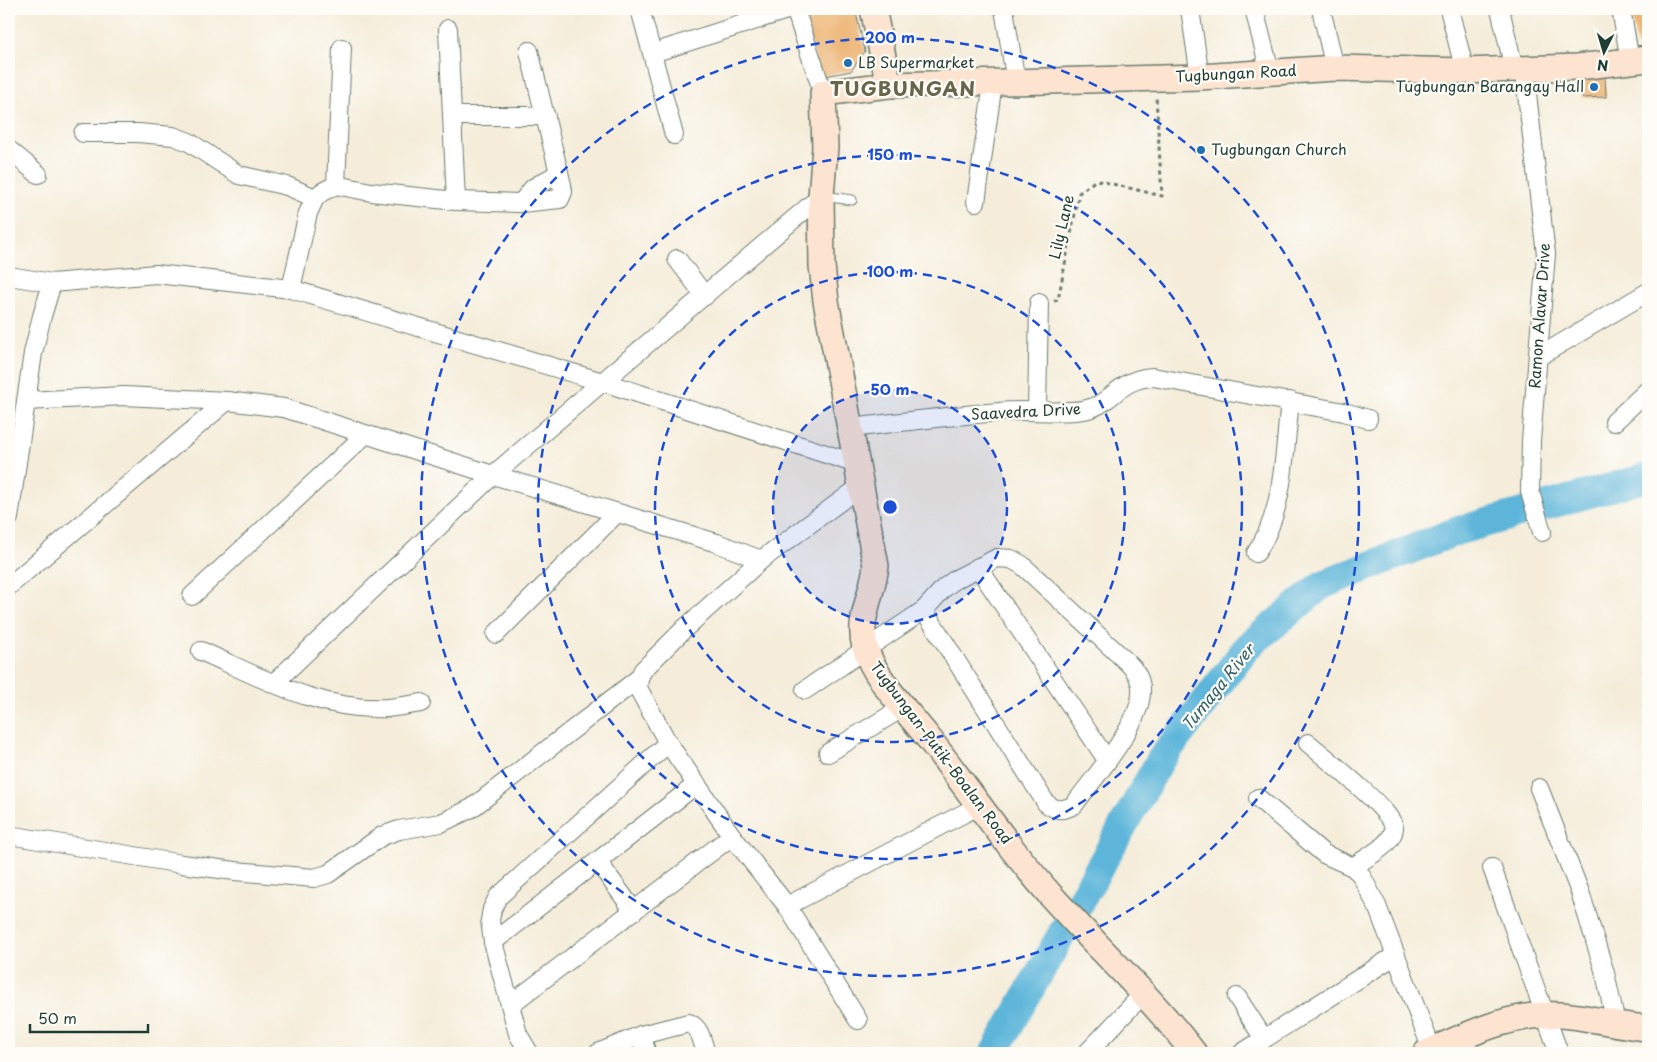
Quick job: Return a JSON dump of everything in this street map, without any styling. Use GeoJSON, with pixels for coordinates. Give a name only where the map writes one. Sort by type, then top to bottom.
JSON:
{"type":"FeatureCollection","features":[{"type":"Feature","properties":{"kind":"main road"},"geometry":{"type":"LineString","coordinates":[[873,9],[889,85]]}},
{"type":"Feature","properties":{"kind":"main road","name":"Tugbungan Road"},"geometry":{"type":"LineString","coordinates":[[823,92],[889,85],[1200,77],[1335,68],[1464,72],[1576,67],[1639,60]]}},
{"type":"Feature","properties":{"kind":"main road","name":"Tugbungan-Putik-Boalan Road"},"geometry":{"type":"LineString","coordinates":[[823,92],[825,147],[820,196],[822,266],[826,301],[876,566],[874,584],[862,627],[866,650],[885,684],[1054,898],[1144,993],[1194,1053]]}},
{"type":"Feature","properties":{"kind":"main road"},"geometry":{"type":"LineString","coordinates":[[1429,1052],[1490,1024],[1545,1015],[1586,1018],[1648,1028]]}},
{"type":"Feature","properties":{"kind":"street"},"geometry":{"type":"LineString","coordinates":[[640,9],[674,135]]}},
{"type":"Feature","properties":{"kind":"street"},"geometry":{"type":"LineString","coordinates":[[653,53],[790,9]]}},
{"type":"Feature","properties":{"kind":"street"},"geometry":{"type":"LineString","coordinates":[[795,9],[823,92]]}},
{"type":"Feature","properties":{"kind":"street"},"geometry":{"type":"LineString","coordinates":[[976,202],[1005,82],[1004,9]]}},
{"type":"Feature","properties":{"kind":"street"},"geometry":{"type":"LineString","coordinates":[[1190,9],[1200,77]]}},
{"type":"Feature","properties":{"kind":"street"},"geometry":{"type":"LineString","coordinates":[[1254,9],[1270,72]]}},
{"type":"Feature","properties":{"kind":"street"},"geometry":{"type":"LineString","coordinates":[[1322,9],[1335,68]]}},
{"type":"Feature","properties":{"kind":"street"},"geometry":{"type":"LineString","coordinates":[[1449,9],[1464,72]]}},
{"type":"Feature","properties":{"kind":"street","name":"Ramon Alavar Drive"},"geometry":{"type":"LineString","coordinates":[[1500,9],[1519,69],[1546,254],[1531,441],[1530,492],[1542,532]]}},
{"type":"Feature","properties":{"kind":"street"},"geometry":{"type":"LineString","coordinates":[[1621,9],[1639,60]]}},
{"type":"Feature","properties":{"kind":"street"},"geometry":{"type":"LineString","coordinates":[[448,29],[456,201]]}},
{"type":"Feature","properties":{"kind":"street"},"geometry":{"type":"LineString","coordinates":[[336,185],[342,48]]}},
{"type":"Feature","properties":{"kind":"street"},"geometry":{"type":"LineString","coordinates":[[290,289],[308,213],[315,198],[336,185],[371,192],[456,201],[521,203],[560,199],[564,192],[529,51]]}},
{"type":"Feature","properties":{"kind":"street"},"geometry":{"type":"LineString","coordinates":[[452,116],[546,116]]}},
{"type":"Feature","properties":{"kind":"street"},"geometry":{"type":"LineString","coordinates":[[83,133],[138,132],[174,136],[189,142],[239,175],[287,186],[315,198]]}},
{"type":"Feature","properties":{"kind":"street"},"geometry":{"type":"LineString","coordinates":[[9,150],[38,174]]}},
{"type":"Feature","properties":{"kind":"street"},"geometry":{"type":"LineString","coordinates":[[521,203],[533,188],[559,173]]}},
{"type":"Feature","properties":{"kind":"street"},"geometry":{"type":"LineString","coordinates":[[275,682],[493,475],[820,196]]}},
{"type":"Feature","properties":{"kind":"street"},"geometry":{"type":"LineString","coordinates":[[677,260],[705,296]]}},
{"type":"Feature","properties":{"kind":"street"},"geometry":{"type":"LineString","coordinates":[[9,276],[52,283],[156,274],[290,289],[603,382],[859,475],[684,629],[643,670],[639,678],[638,688],[668,743],[732,836],[787,906],[858,1020]]}},
{"type":"Feature","properties":{"kind":"street"},"geometry":{"type":"LineString","coordinates":[[9,518],[36,343],[52,283]]}},
{"type":"Feature","properties":{"kind":"street"},"geometry":{"type":"LineString","coordinates":[[1538,357],[1648,292]]}},
{"type":"Feature","properties":{"kind":"street"},"geometry":{"type":"LineString","coordinates":[[1037,410],[1039,303]]}},
{"type":"Feature","properties":{"kind":"street","name":"Saavedra Drive"},"geometry":{"type":"LineString","coordinates":[[851,428],[1000,412],[1082,410],[1093,408],[1104,402],[1128,382],[1139,378],[1153,377],[1290,401],[1368,419]]}},
{"type":"Feature","properties":{"kind":"street"},"geometry":{"type":"LineString","coordinates":[[1614,422],[1648,390]]}},
{"type":"Feature","properties":{"kind":"street"},"geometry":{"type":"LineString","coordinates":[[26,401],[124,396],[227,401],[284,408],[717,544],[761,560]]}},
{"type":"Feature","properties":{"kind":"street"},"geometry":{"type":"LineString","coordinates":[[9,586],[227,401]]}},
{"type":"Feature","properties":{"kind":"street"},"geometry":{"type":"LineString","coordinates":[[1256,553],[1267,537],[1275,514],[1290,401]]}},
{"type":"Feature","properties":{"kind":"street"},"geometry":{"type":"LineString","coordinates":[[192,596],[365,435]]}},
{"type":"Feature","properties":{"kind":"street"},"geometry":{"type":"LineString","coordinates":[[496,634],[617,513]]}},
{"type":"Feature","properties":{"kind":"street"},"geometry":{"type":"LineString","coordinates":[[805,690],[924,610],[944,588],[978,567],[997,558],[1011,559],[1022,565],[1137,673],[1141,682],[1140,701],[1134,719],[1074,805],[1064,810],[1054,809],[1046,802],[924,610]]}},
{"type":"Feature","properties":{"kind":"street"},"geometry":{"type":"LineString","coordinates":[[978,567],[1107,760]]}},
{"type":"Feature","properties":{"kind":"street"},"geometry":{"type":"LineString","coordinates":[[201,652],[310,698],[353,707],[387,708],[421,703]]}},
{"type":"Feature","properties":{"kind":"street"},"geometry":{"type":"LineString","coordinates":[[9,835],[235,872],[322,877],[382,836],[399,830],[441,823],[472,808],[639,678]]}},
{"type":"Feature","properties":{"kind":"street"},"geometry":{"type":"LineString","coordinates":[[828,753],[904,707]]}},
{"type":"Feature","properties":{"kind":"street"},"geometry":{"type":"LineString","coordinates":[[528,1052],[518,1034],[493,942],[490,920],[492,909],[498,897],[668,743]]}},
{"type":"Feature","properties":{"kind":"street"},"geometry":{"type":"LineString","coordinates":[[1308,743],[1370,797],[1393,822],[1394,829],[1391,837],[1353,867]]}},
{"type":"Feature","properties":{"kind":"street"},"geometry":{"type":"LineString","coordinates":[[493,942],[697,784]]}},
{"type":"Feature","properties":{"kind":"street"},"geometry":{"type":"LineString","coordinates":[[1539,788],[1580,892],[1605,972],[1616,1024]]}},
{"type":"Feature","properties":{"kind":"street"},"geometry":{"type":"LineString","coordinates":[[1258,798],[1324,854],[1353,867],[1368,889],[1396,955],[1429,1052]]}},
{"type":"Feature","properties":{"kind":"street"},"geometry":{"type":"LineString","coordinates":[[787,906],[980,805]]}},
{"type":"Feature","properties":{"kind":"street"},"geometry":{"type":"LineString","coordinates":[[511,1004],[732,836]]}},
{"type":"Feature","properties":{"kind":"street"},"geometry":{"type":"LineString","coordinates":[[598,862],[634,910]]}},
{"type":"Feature","properties":{"kind":"street"},"geometry":{"type":"LineString","coordinates":[[1492,868],[1560,1053]]}},
{"type":"Feature","properties":{"kind":"street"},"geometry":{"type":"LineString","coordinates":[[1242,1053],[1396,955]]}},
{"type":"Feature","properties":{"kind":"street"},"geometry":{"type":"LineString","coordinates":[[1087,1053],[1144,993]]}},
{"type":"Feature","properties":{"kind":"street"},"geometry":{"type":"LineString","coordinates":[[1237,997],[1264,1039]]}},
{"type":"Feature","properties":{"kind":"street"},"geometry":{"type":"LineString","coordinates":[[598,1053],[641,1035],[689,1024],[695,1026],[699,1032],[706,1053]]}},
{"type":"Feature","properties":{"kind":"street"},"geometry":{"type":"LineString","coordinates":[[641,1035],[647,1053]]}},
{"type":"Feature","properties":{"kind":"lane"},"geometry":{"type":"LineString","coordinates":[[820,196],[852,200]]}},
{"type":"Feature","properties":{"kind":"path","name":"Lily Lane"},"geometry":{"type":"LineString","coordinates":[[1039,303],[1058,300],[1079,193],[1096,180],[1162,196],[1154,78]]}},
{"type":"Feature","properties":{"kind":"building"},"geometry":{"type":"Polygon","coordinates":[[[802,9],[855,9],[865,51],[851,71],[820,77],[802,9]]]}},
{"type":"Feature","properties":{"kind":"building"},"geometry":{"type":"Polygon","coordinates":[[[1630,9],[1648,9],[1648,44],[1637,46],[1630,9]]]}},
{"type":"Feature","properties":{"kind":"building","name":"Tugbungan Barangay Hall"},"geometry":{"type":"Polygon","coordinates":[[[1605,77],[1606,97],[1582,98],[1582,78],[1605,77]]]}},
{"type":"Feature","properties":{"kind":"waterway","name":"Tumaga River"},"geometry":{"type":"LineString","coordinates":[[994,1053],[1161,759],[1248,646],[1322,585],[1457,531],[1648,477]]}},
{"type":"Feature","properties":{"kind":"place","name":"LB Supermarket"},"geometry":{"type":"Point","coordinates":[848,63]}},
{"type":"Feature","properties":{"kind":"place","name":"Tugbungan Barangay Hall"},"geometry":{"type":"Point","coordinates":[1594,87]}},
{"type":"Feature","properties":{"kind":"place","name":"Tugbungan Church"},"geometry":{"type":"Point","coordinates":[1201,150]}},
{"type":"Feature","properties":{"kind":"district","name":"TUGBUNGAN"},"geometry":{"type":"Point","coordinates":[903,89]}}]}
